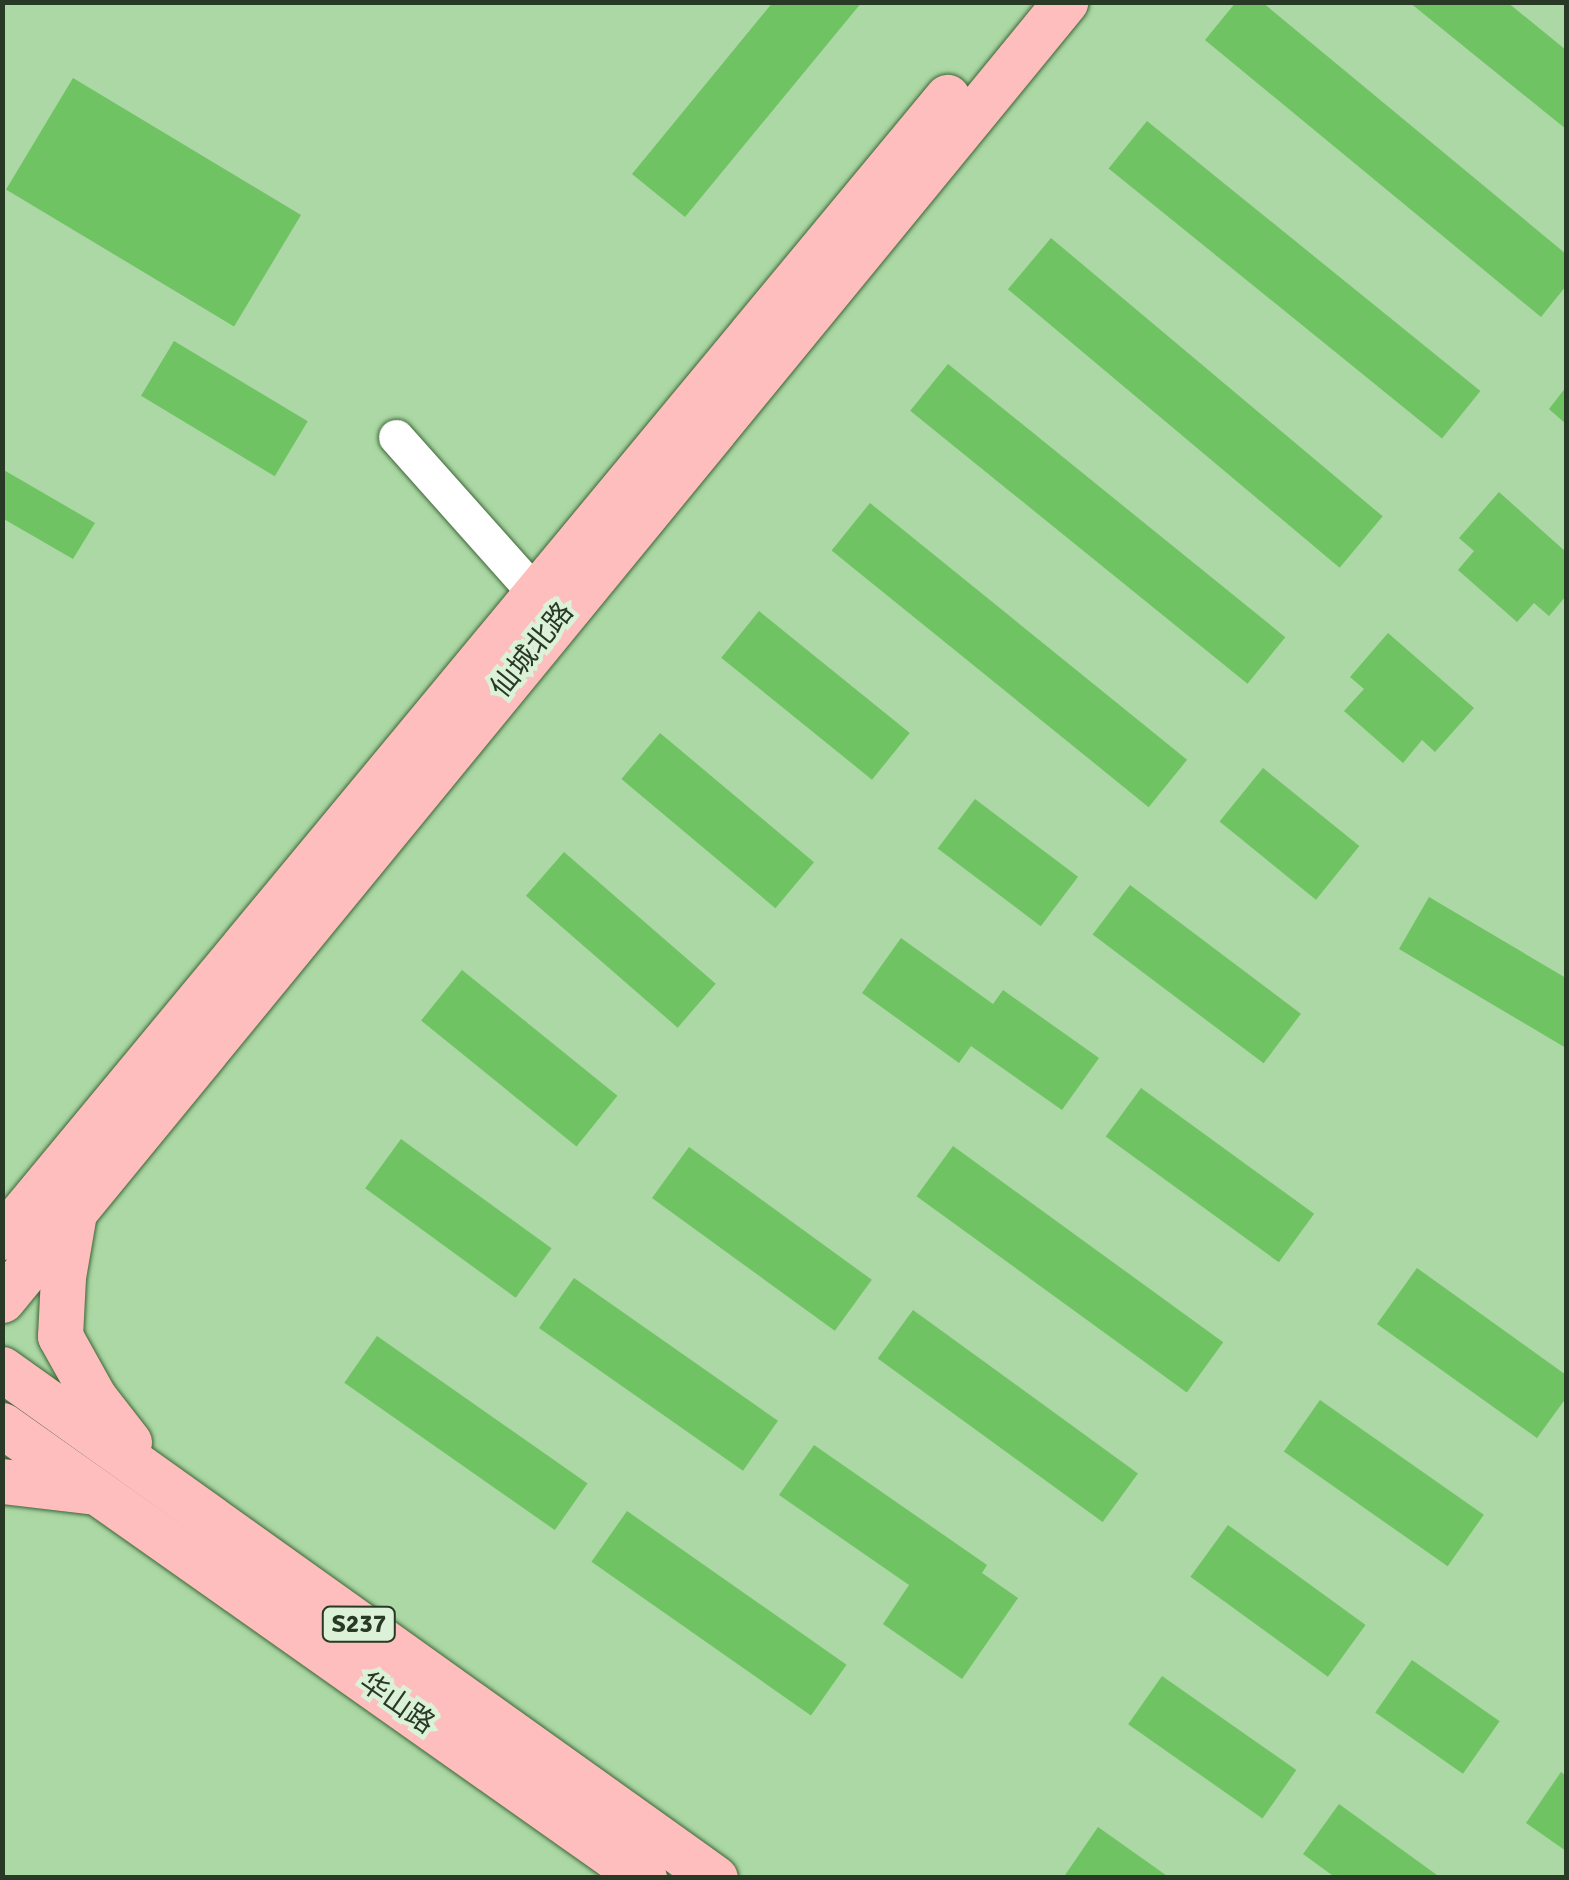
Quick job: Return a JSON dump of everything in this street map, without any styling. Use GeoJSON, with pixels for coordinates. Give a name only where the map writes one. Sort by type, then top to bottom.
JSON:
{"type":"FeatureCollection","features":[{"type":"Feature","properties":{"kind":"main road","name":"仙城北路"},"geometry":{"type":"LineString","coordinates":[[2,1236],[1024,2]]}},
{"type":"Feature","properties":{"kind":"main road","name":"仙城北路"},"geometry":{"type":"LineString","coordinates":[[2,1300],[1065,2]]}},
{"type":"Feature","properties":{"kind":"main road"},"geometry":{"type":"LineString","coordinates":[[2,1207],[62,1165]]}},
{"type":"Feature","properties":{"kind":"main road"},"geometry":{"type":"LineString","coordinates":[[74,1211],[63,1277],[60,1336],[94,1397],[162,1483]]}},
{"type":"Feature","properties":{"kind":"main road","name":"S237"},"geometry":{"type":"LineString","coordinates":[[2,1369],[715,1878]]}},
{"type":"Feature","properties":{"kind":"main road","name":"华山路"},"geometry":{"type":"LineString","coordinates":[[2,1424],[644,1878]]}},
{"type":"Feature","properties":{"kind":"main road"},"geometry":{"type":"LineString","coordinates":[[2,1481],[98,1492]]}},
{"type":"Feature","properties":{"kind":"lane"},"geometry":{"type":"LineString","coordinates":[[396,438],[536,594]]}},
{"type":"Feature","properties":{"kind":"building"},"geometry":{"type":"Polygon","coordinates":[[[773,2],[862,2],[685,217],[632,174],[773,2]]]}},
{"type":"Feature","properties":{"kind":"building"},"geometry":{"type":"Polygon","coordinates":[[[1236,2],[1262,2],[1566,254],[1566,286],[1541,317],[1205,40],[1236,2]]]}},
{"type":"Feature","properties":{"kind":"building"},"geometry":{"type":"Polygon","coordinates":[[[1409,2],[1507,2],[1566,50],[1566,129],[1409,2]]]}},
{"type":"Feature","properties":{"kind":"building"},"geometry":{"type":"Polygon","coordinates":[[[73,78],[301,215],[234,326],[6,189],[73,78]]]}},
{"type":"Feature","properties":{"kind":"building"},"geometry":{"type":"Polygon","coordinates":[[[1147,121],[1480,391],[1442,438],[1109,168],[1147,121]]]}},
{"type":"Feature","properties":{"kind":"building"},"geometry":{"type":"Polygon","coordinates":[[[1051,238],[1383,516],[1340,568],[1008,289],[1051,238]]]}},
{"type":"Feature","properties":{"kind":"building"},"geometry":{"type":"Polygon","coordinates":[[[174,341],[308,421],[275,476],[141,396],[174,341]]]}},
{"type":"Feature","properties":{"kind":"building"},"geometry":{"type":"Polygon","coordinates":[[[948,364],[1285,637],[1248,684],[910,411],[948,364]]]}},
{"type":"Feature","properties":{"kind":"building"},"geometry":{"type":"Polygon","coordinates":[[[1566,387],[1566,424],[1549,409],[1566,387]]]}},
{"type":"Feature","properties":{"kind":"building"},"geometry":{"type":"Polygon","coordinates":[[[2,469],[95,523],[73,559],[2,518],[2,469]]]}},
{"type":"Feature","properties":{"kind":"building"},"geometry":{"type":"Polygon","coordinates":[[[1499,492],[1566,552],[1566,596],[1549,616],[1534,603],[1517,622],[1458,570],[1474,551],[1459,538],[1499,492]]]}},
{"type":"Feature","properties":{"kind":"building"},"geometry":{"type":"Polygon","coordinates":[[[870,503],[1187,760],[1149,807],[832,550],[870,503]]]}},
{"type":"Feature","properties":{"kind":"building"},"geometry":{"type":"Polygon","coordinates":[[[759,611],[910,733],[872,780],[721,658],[759,611]]]}},
{"type":"Feature","properties":{"kind":"building"},"geometry":{"type":"Polygon","coordinates":[[[1388,633],[1474,708],[1435,752],[1422,740],[1403,763],[1344,711],[1364,689],[1350,677],[1388,633]]]}},
{"type":"Feature","properties":{"kind":"building"},"geometry":{"type":"Polygon","coordinates":[[[660,733],[814,862],[775,908],[621,779],[660,733]]]}},
{"type":"Feature","properties":{"kind":"building"},"geometry":{"type":"Polygon","coordinates":[[[1263,768],[1359,846],[1316,900],[1220,822],[1263,768]]]}},
{"type":"Feature","properties":{"kind":"building"},"geometry":{"type":"Polygon","coordinates":[[[975,799],[1078,877],[1041,926],[938,849],[975,799]]]}},
{"type":"Feature","properties":{"kind":"building"},"geometry":{"type":"Polygon","coordinates":[[[564,852],[716,984],[678,1028],[526,896],[564,852]]]}},
{"type":"Feature","properties":{"kind":"building"},"geometry":{"type":"Polygon","coordinates":[[[1130,885],[1301,1014],[1264,1063],[1093,935],[1130,885]]]}},
{"type":"Feature","properties":{"kind":"building"},"geometry":{"type":"Polygon","coordinates":[[[1429,897],[1566,978],[1566,1048],[1399,949],[1429,897]]]}},
{"type":"Feature","properties":{"kind":"building"},"geometry":{"type":"Polygon","coordinates":[[[901,938],[993,1004],[1003,990],[1099,1058],[1062,1110],[971,1046],[959,1063],[862,993],[901,938]]]}},
{"type":"Feature","properties":{"kind":"building"},"geometry":{"type":"Polygon","coordinates":[[[462,970],[617,1096],[577,1146],[421,1021],[462,970]]]}},
{"type":"Feature","properties":{"kind":"building"},"geometry":{"type":"Polygon","coordinates":[[[1141,1088],[1314,1214],[1279,1262],[1106,1137],[1141,1088]]]}},
{"type":"Feature","properties":{"kind":"building"},"geometry":{"type":"Polygon","coordinates":[[[401,1139],[551,1248],[516,1298],[365,1188],[401,1139]]]}},
{"type":"Feature","properties":{"kind":"building"},"geometry":{"type":"Polygon","coordinates":[[[953,1146],[1223,1342],[1187,1392],[917,1196],[953,1146]]]}},
{"type":"Feature","properties":{"kind":"building"},"geometry":{"type":"Polygon","coordinates":[[[689,1147],[872,1280],[835,1331],[652,1198],[689,1147]]]}},
{"type":"Feature","properties":{"kind":"building"},"geometry":{"type":"Polygon","coordinates":[[[1417,1268],[1566,1375],[1566,1398],[1537,1438],[1377,1324],[1417,1268]]]}},
{"type":"Feature","properties":{"kind":"building"},"geometry":{"type":"Polygon","coordinates":[[[574,1278],[778,1421],[743,1471],[539,1328],[574,1278]]]}},
{"type":"Feature","properties":{"kind":"building"},"geometry":{"type":"Polygon","coordinates":[[[913,1310],[1138,1473],[1103,1522],[878,1359],[913,1310]]]}},
{"type":"Feature","properties":{"kind":"building"},"geometry":{"type":"Polygon","coordinates":[[[377,1336],[588,1483],[555,1530],[344,1383],[377,1336]]]}},
{"type":"Feature","properties":{"kind":"building"},"geometry":{"type":"Polygon","coordinates":[[[1320,1400],[1484,1515],[1448,1566],[1284,1452],[1320,1400]]]}},
{"type":"Feature","properties":{"kind":"building"},"geometry":{"type":"Polygon","coordinates":[[[814,1445],[987,1565],[982,1573],[1018,1598],[962,1679],[883,1624],[909,1585],[779,1495],[814,1445]]]}},
{"type":"Feature","properties":{"kind":"building"},"geometry":{"type":"Polygon","coordinates":[[[627,1511],[847,1665],[811,1716],[591,1562],[627,1511]]]}},
{"type":"Feature","properties":{"kind":"building"},"geometry":{"type":"Polygon","coordinates":[[[1228,1525],[1366,1625],[1328,1677],[1190,1577],[1228,1525]]]}},
{"type":"Feature","properties":{"kind":"building"},"geometry":{"type":"Polygon","coordinates":[[[1412,1660],[1500,1721],[1463,1774],[1375,1712],[1412,1660]]]}},
{"type":"Feature","properties":{"kind":"building"},"geometry":{"type":"Polygon","coordinates":[[[1162,1676],[1296,1770],[1262,1818],[1128,1724],[1162,1676]]]}},
{"type":"Feature","properties":{"kind":"building"},"geometry":{"type":"Polygon","coordinates":[[[1561,1772],[1566,1776],[1566,1851],[1526,1823],[1561,1772]]]}},
{"type":"Feature","properties":{"kind":"building"},"geometry":{"type":"Polygon","coordinates":[[[1339,1804],[1441,1878],[1336,1878],[1303,1854],[1339,1804]]]}},
{"type":"Feature","properties":{"kind":"building"},"geometry":{"type":"Polygon","coordinates":[[[1098,1827],[1170,1878],[1063,1878],[1098,1827]]]}}]}
